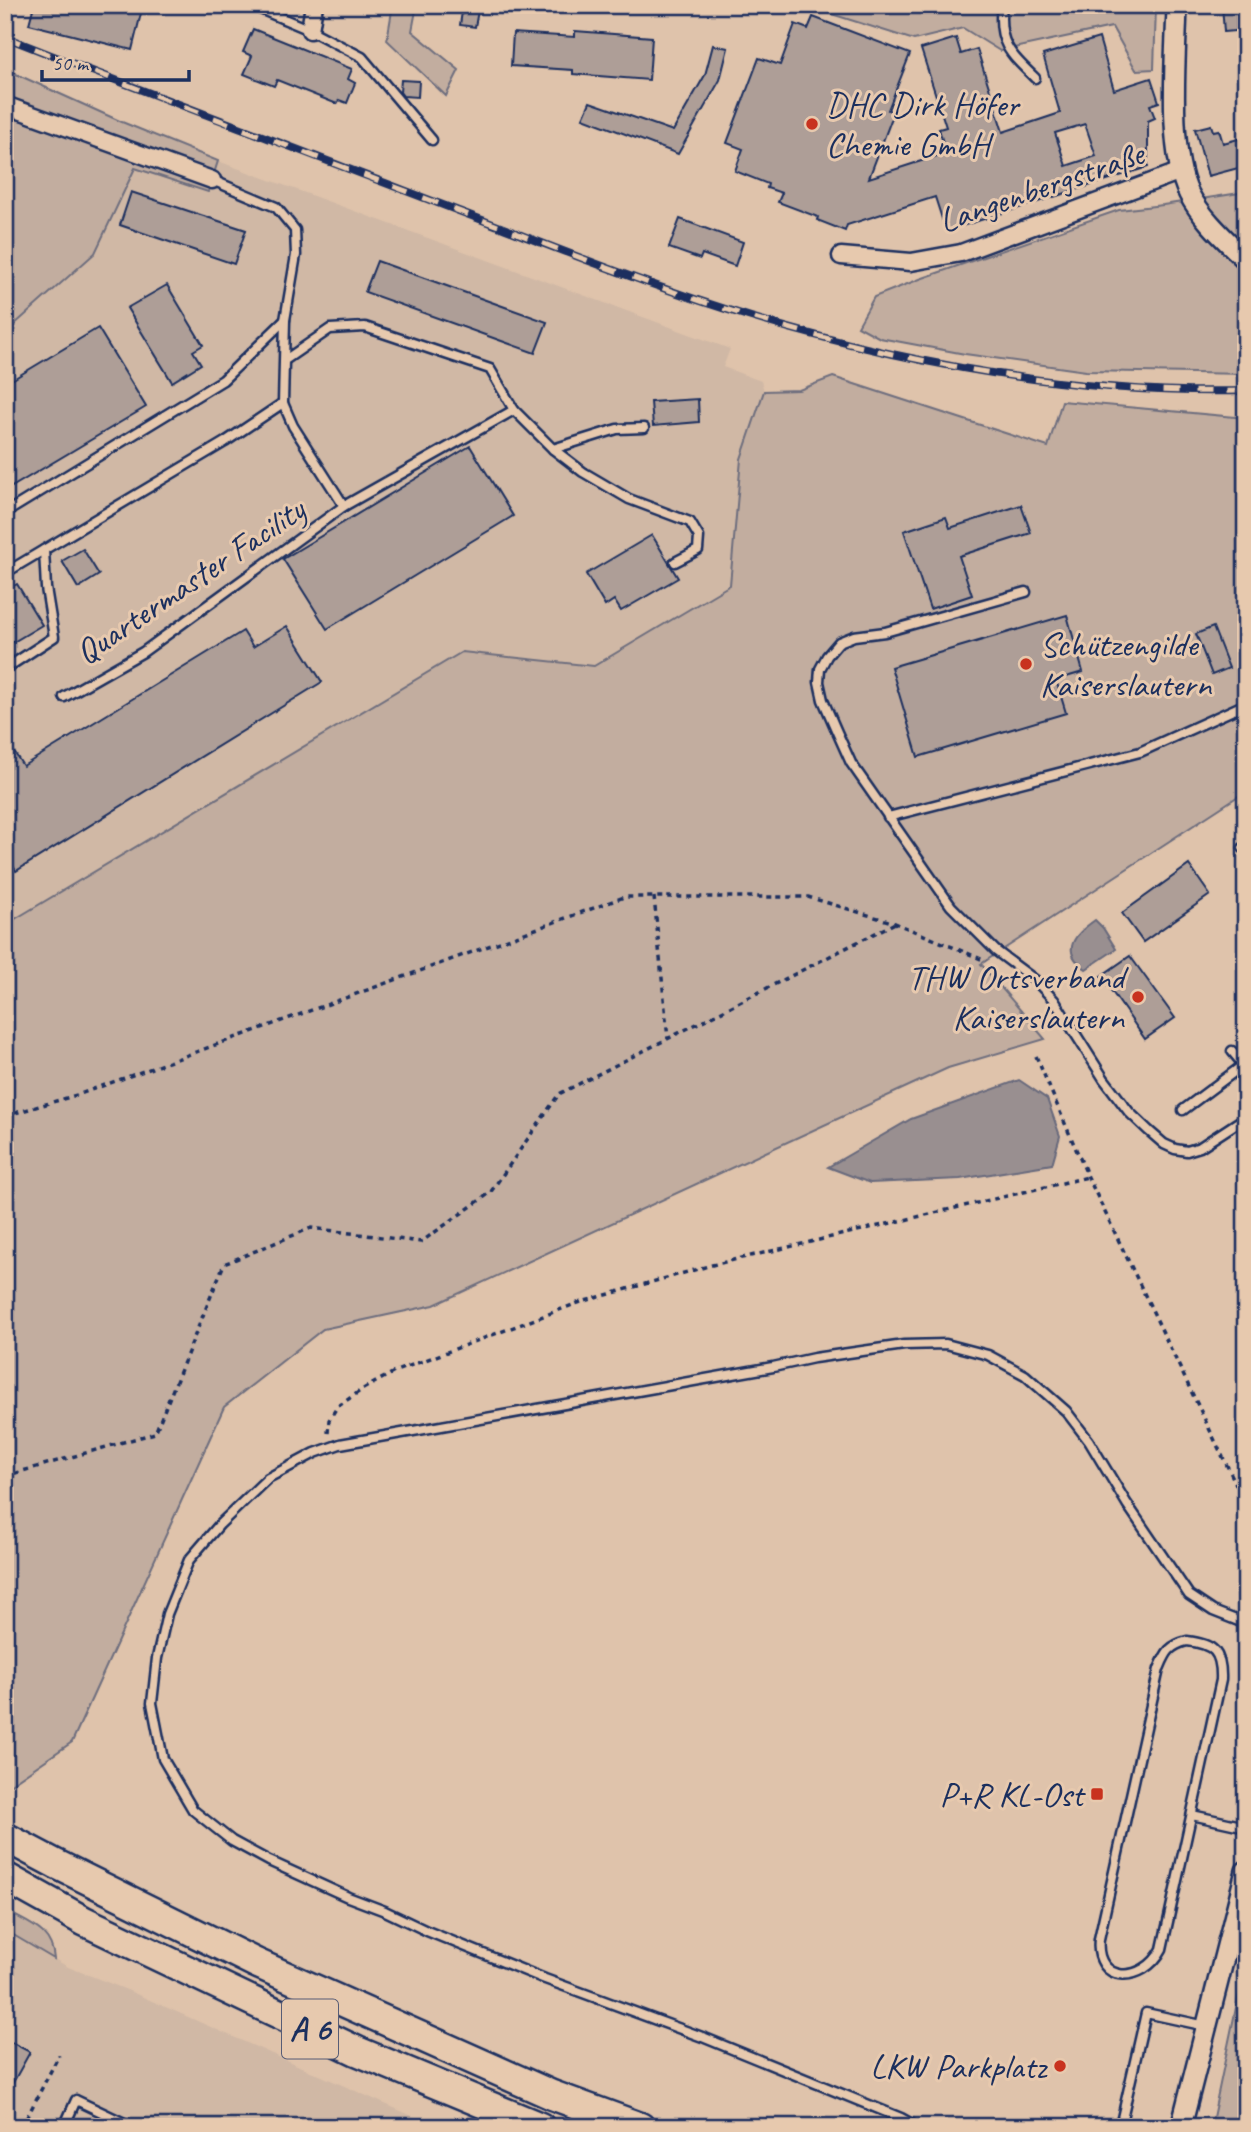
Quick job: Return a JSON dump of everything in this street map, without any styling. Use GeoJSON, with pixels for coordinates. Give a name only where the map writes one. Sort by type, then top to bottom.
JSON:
{"type":"FeatureCollection","features":[{"type":"Feature","properties":{"kind":"highway","name":"A 6"},"geometry":{"type":"LineString","coordinates":[[5,1837],[268,1969],[552,2095],[640,2127]]}},
{"type":"Feature","properties":{"kind":"highway","name":"A 6"},"geometry":{"type":"LineString","coordinates":[[5,1877],[84,1922],[356,2051],[540,2127]]}},
{"type":"Feature","properties":{"kind":"street"},"geometry":{"type":"LineString","coordinates":[[310,30],[314,5]]}},
{"type":"Feature","properties":{"kind":"street","name":"Langenbergstraße"},"geometry":{"type":"LineString","coordinates":[[841,256],[911,262],[961,253],[1181,171],[1175,101],[1177,5]]}},
{"type":"Feature","properties":{"kind":"street"},"geometry":{"type":"LineString","coordinates":[[5,105],[212,180]]}},
{"type":"Feature","properties":{"kind":"street"},"geometry":{"type":"LineString","coordinates":[[1181,171],[1196,206],[1246,260]]}},
{"type":"Feature","properties":{"kind":"street"},"geometry":{"type":"LineString","coordinates":[[1181,2127],[1246,1871]]}},
{"type":"Feature","properties":{"kind":"lane"},"geometry":{"type":"LineString","coordinates":[[1002,5],[1000,23],[1004,41],[1016,60],[1035,78]]}},
{"type":"Feature","properties":{"kind":"lane"},"geometry":{"type":"LineString","coordinates":[[253,6],[310,30],[362,57],[432,140]]}},
{"type":"Feature","properties":{"kind":"lane","name":"Quartermaster Facility"},"geometry":{"type":"LineString","coordinates":[[212,180],[276,207],[295,230],[296,255],[285,320],[283,403],[293,426],[344,506]]}},
{"type":"Feature","properties":{"kind":"lane"},"geometry":{"type":"LineString","coordinates":[[5,513],[223,380],[285,320]]}},
{"type":"Feature","properties":{"kind":"lane"},"geometry":{"type":"LineString","coordinates":[[285,360],[330,329],[365,327],[490,369],[514,410],[553,449],[583,472],[629,499],[690,522],[699,537],[698,550],[675,562]]}},
{"type":"Feature","properties":{"kind":"lane"},"geometry":{"type":"LineString","coordinates":[[5,573],[225,442],[283,403]]}},
{"type":"Feature","properties":{"kind":"lane","name":"Quartermaster Facility"},"geometry":{"type":"LineString","coordinates":[[64,697],[143,652],[344,506],[514,410]]}},
{"type":"Feature","properties":{"kind":"lane"},"geometry":{"type":"LineString","coordinates":[[553,449],[617,429],[644,428]]}},
{"type":"Feature","properties":{"kind":"lane","name":"Quartermaster Facility"},"geometry":{"type":"LineString","coordinates":[[5,669],[54,637],[46,588],[44,550]]}},
{"type":"Feature","properties":{"kind":"lane"},"geometry":{"type":"LineString","coordinates":[[1026,592],[885,632],[853,636],[839,642],[820,669],[819,682],[823,700],[851,763],[951,906],[996,951],[1035,980],[1054,1000],[1129,1112],[1164,1144],[1175,1149],[1188,1150],[1200,1147],[1246,1117]]}},
{"type":"Feature","properties":{"kind":"lane"},"geometry":{"type":"LineString","coordinates":[[888,817],[1140,752],[1246,704]]}},
{"type":"Feature","properties":{"kind":"lane"},"geometry":{"type":"LineString","coordinates":[[1183,1110],[1245,1066],[1232,1051]]}},
{"type":"Feature","properties":{"kind":"lane"},"geometry":{"type":"LineString","coordinates":[[917,2127],[901,2118],[705,2038],[545,1979],[427,1931],[385,1911],[348,1898],[232,1841],[193,1810],[163,1759],[152,1703],[157,1658],[167,1614],[189,1560],[220,1524],[268,1478],[327,1449],[352,1442],[773,1367],[814,1357],[904,1345],[946,1344],[988,1355],[1025,1375],[1066,1411],[1089,1441],[1127,1504],[1189,1595],[1213,1611],[1246,1625]]}},
{"type":"Feature","properties":{"kind":"lane"},"geometry":{"type":"LineString","coordinates":[[1187,1641],[1210,1647],[1218,1654],[1222,1664],[1221,1680],[1192,1815],[1162,1949],[1151,1966],[1125,1976],[1115,1973],[1100,1958],[1099,1938],[1159,1669],[1166,1653],[1175,1644],[1187,1641]]}},
{"type":"Feature","properties":{"kind":"lane"},"geometry":{"type":"LineString","coordinates":[[1192,1815],[1246,1827]]}},
{"type":"Feature","properties":{"kind":"lane"},"geometry":{"type":"LineString","coordinates":[[1120,2127],[1146,2014],[1206,2026]]}},
{"type":"Feature","properties":{"kind":"lane"},"geometry":{"type":"LineString","coordinates":[[64,2127],[76,2100],[133,2127]]}},
{"type":"Feature","properties":{"kind":"path"},"geometry":{"type":"LineString","coordinates":[[5,1116],[80,1094],[624,897],[808,897],[895,923],[993,964],[1021,970]]}},
{"type":"Feature","properties":{"kind":"path"},"geometry":{"type":"LineString","coordinates":[[654,897],[668,1039]]}},
{"type":"Feature","properties":{"kind":"path"},"geometry":{"type":"LineString","coordinates":[[5,1476],[155,1433],[224,1264],[311,1228],[421,1242],[490,1193],[559,1094],[895,923]]}},
{"type":"Feature","properties":{"kind":"path"},"geometry":{"type":"LineString","coordinates":[[1037,1056],[1088,1177],[1246,1505]]}},
{"type":"Feature","properties":{"kind":"path"},"geometry":{"type":"LineString","coordinates":[[327,1449],[329,1420],[337,1408],[363,1389],[396,1371],[578,1303],[712,1265],[1088,1177]]}},
{"type":"Feature","properties":{"kind":"path"},"geometry":{"type":"LineString","coordinates":[[22,2127],[59,2054]]}},
{"type":"Feature","properties":{"kind":"shaded area"},"geometry":{"type":"Polygon","coordinates":[[[393,5],[417,5],[412,31],[459,70],[446,96],[387,40],[393,5]]]}},
{"type":"Feature","properties":{"kind":"shaded area"},"geometry":{"type":"Polygon","coordinates":[[[803,5],[1156,6],[1154,69],[1136,70],[1112,27],[1000,51],[963,28],[914,40],[803,5]]]}},
{"type":"Feature","properties":{"kind":"shaded area"},"geometry":{"type":"Polygon","coordinates":[[[5,69],[122,122],[218,161],[208,192],[135,168],[95,253],[5,333],[5,69]]]}},
{"type":"Feature","properties":{"kind":"shaded area"},"geometry":{"type":"Polygon","coordinates":[[[218,161],[730,349],[723,367],[761,381],[764,391],[741,459],[730,585],[594,666],[462,652],[5,925],[5,333],[128,185],[135,168],[207,191],[218,161]]]}},
{"type":"Feature","properties":{"kind":"shaded area"},"geometry":{"type":"Polygon","coordinates":[[[1246,192],[1246,374],[1086,371],[965,354],[880,338],[858,326],[874,297],[1119,210],[1246,192]]]}},
{"type":"Feature","properties":{"kind":"shaded area"},"geometry":{"type":"Polygon","coordinates":[[[833,377],[1048,447],[1062,401],[1246,418],[1246,791],[981,964],[1045,1039],[948,1068],[434,1305],[323,1329],[224,1407],[72,1742],[5,1788],[5,925],[462,652],[594,666],[730,585],[741,459],[764,391],[799,390],[833,377]]]}},
{"type":"Feature","properties":{"kind":"shaded area"},"geometry":{"type":"Polygon","coordinates":[[[1095,920],[1116,949],[1086,969],[1073,956],[1073,943],[1081,931],[1095,920]]]}},
{"type":"Feature","properties":{"kind":"shaded area"},"geometry":{"type":"Polygon","coordinates":[[[1019,1080],[1047,1099],[1060,1136],[1052,1164],[960,1179],[870,1183],[828,1167],[911,1119],[1019,1080]]]}},
{"type":"Feature","properties":{"kind":"shaded area"},"geometry":{"type":"Polygon","coordinates":[[[5,1910],[44,1934],[54,1959],[5,1930],[5,1910]]]}},
{"type":"Feature","properties":{"kind":"shaded area"},"geometry":{"type":"Polygon","coordinates":[[[5,1930],[68,1967],[127,1990],[437,2127],[5,2127],[5,1930]]]}},
{"type":"Feature","properties":{"kind":"shaded area"},"geometry":{"type":"Polygon","coordinates":[[[1246,1960],[1246,2127],[1211,2127],[1246,1960]]]}},
{"type":"Feature","properties":{"kind":"building"},"geometry":{"type":"Polygon","coordinates":[[[34,5],[143,5],[132,50],[29,24],[34,5]]]}},
{"type":"Feature","properties":{"kind":"building"},"geometry":{"type":"Polygon","coordinates":[[[463,5],[479,5],[475,27],[460,25],[463,5]]]}},
{"type":"Feature","properties":{"kind":"building"},"geometry":{"type":"Polygon","coordinates":[[[1222,5],[1246,5],[1246,30],[1224,32],[1222,5]]]}},
{"type":"Feature","properties":{"kind":"building","name":"DHC Dirk Höfer Chemie GmbH"},"geometry":{"type":"Polygon","coordinates":[[[813,17],[910,54],[888,110],[894,112],[869,178],[946,153],[939,129],[946,127],[921,49],[956,38],[961,54],[977,49],[1003,132],[1060,113],[1043,55],[1099,38],[1114,90],[1151,78],[1159,102],[1150,105],[1155,118],[1148,121],[1148,167],[946,231],[935,197],[847,225],[845,231],[817,220],[818,217],[778,202],[782,193],[767,188],[768,184],[735,171],[743,149],[727,143],[759,58],[780,65],[795,24],[808,29],[813,17]],[[1085,124],[1055,133],[1066,166],[1096,156],[1085,124]]]}},
{"type":"Feature","properties":{"kind":"building"},"geometry":{"type":"Polygon","coordinates":[[[253,29],[352,69],[348,79],[355,83],[347,103],[339,100],[337,104],[277,80],[274,86],[244,74],[252,56],[243,52],[253,29]]]}},
{"type":"Feature","properties":{"kind":"building"},"geometry":{"type":"Polygon","coordinates":[[[575,31],[652,37],[649,80],[573,74],[573,70],[511,66],[513,33],[575,37],[575,31]]]}},
{"type":"Feature","properties":{"kind":"building"},"geometry":{"type":"Polygon","coordinates":[[[713,45],[728,48],[720,80],[678,154],[583,118],[590,102],[673,131],[705,75],[713,45]]]}},
{"type":"Feature","properties":{"kind":"building"},"geometry":{"type":"Polygon","coordinates":[[[401,80],[419,81],[418,97],[403,96],[400,92],[401,80]]]}},
{"type":"Feature","properties":{"kind":"building"},"geometry":{"type":"Polygon","coordinates":[[[1211,125],[1213,131],[1219,130],[1223,143],[1246,137],[1246,166],[1208,176],[1195,129],[1211,125]]]}},
{"type":"Feature","properties":{"kind":"building"},"geometry":{"type":"Polygon","coordinates":[[[131,192],[246,230],[234,264],[120,225],[131,192]]]}},
{"type":"Feature","properties":{"kind":"building"},"geometry":{"type":"Polygon","coordinates":[[[680,219],[743,242],[735,266],[702,254],[700,259],[669,248],[680,219]]]}},
{"type":"Feature","properties":{"kind":"building"},"geometry":{"type":"Polygon","coordinates":[[[377,261],[547,322],[535,353],[365,292],[377,261]]]}},
{"type":"Feature","properties":{"kind":"building"},"geometry":{"type":"Polygon","coordinates":[[[167,285],[203,345],[193,351],[201,364],[172,382],[127,308],[167,285]]]}},
{"type":"Feature","properties":{"kind":"building"},"geometry":{"type":"Polygon","coordinates":[[[98,328],[146,407],[5,491],[5,384],[98,328]]]}},
{"type":"Feature","properties":{"kind":"building"},"geometry":{"type":"Polygon","coordinates":[[[698,399],[699,422],[653,426],[651,402],[698,399]]]}},
{"type":"Feature","properties":{"kind":"building"},"geometry":{"type":"Polygon","coordinates":[[[470,446],[513,516],[327,629],[283,559],[470,446]]]}},
{"type":"Feature","properties":{"kind":"building"},"geometry":{"type":"Polygon","coordinates":[[[1021,505],[1031,533],[959,556],[972,595],[930,609],[904,531],[946,517],[950,528],[1021,505]]]}},
{"type":"Feature","properties":{"kind":"building"},"geometry":{"type":"Polygon","coordinates":[[[652,535],[678,578],[621,611],[614,600],[605,606],[586,574],[652,535]]]}},
{"type":"Feature","properties":{"kind":"building"},"geometry":{"type":"Polygon","coordinates":[[[83,549],[99,575],[78,588],[62,561],[83,549]]]}},
{"type":"Feature","properties":{"kind":"building"},"geometry":{"type":"Polygon","coordinates":[[[17,584],[42,625],[5,647],[5,591],[17,584]]]}},
{"type":"Feature","properties":{"kind":"building"},"geometry":{"type":"Polygon","coordinates":[[[1067,615],[1083,672],[1056,680],[1066,713],[918,757],[891,667],[1067,615]]]}},
{"type":"Feature","properties":{"kind":"building"},"geometry":{"type":"Polygon","coordinates":[[[287,626],[322,682],[16,871],[5,853],[5,738],[23,766],[243,631],[253,647],[287,626]]]}},
{"type":"Feature","properties":{"kind":"building"},"geometry":{"type":"Polygon","coordinates":[[[1213,627],[1229,668],[1212,675],[1196,634],[1213,627]]]}},
{"type":"Feature","properties":{"kind":"building"},"geometry":{"type":"Polygon","coordinates":[[[1189,865],[1210,895],[1143,942],[1122,913],[1189,865]]]}},
{"type":"Feature","properties":{"kind":"building","name":"THW Ortsverband Kaiserslautern"},"geometry":{"type":"Polygon","coordinates":[[[1130,956],[1175,1018],[1145,1039],[1101,976],[1130,956]]]}},
{"type":"Feature","properties":{"kind":"building"},"geometry":{"type":"Polygon","coordinates":[[[5,2039],[30,2052],[5,2097],[5,2039]]]}},
{"type":"Feature","properties":{"kind":"railway"},"geometry":{"type":"LineString","coordinates":[[5,37],[603,266],[751,317],[872,349],[996,374],[1121,388],[1246,391]]}},
{"type":"Feature","properties":{"kind":"place","name":"DHC Dirk Höfer Chemie GmbH"},"geometry":{"type":"Point","coordinates":[812,124]}},
{"type":"Feature","properties":{"kind":"place","name":"Schützengilde Kaiserslautern"},"geometry":{"type":"Point","coordinates":[1026,664]}},
{"type":"Feature","properties":{"kind":"place","name":"THW Ortsverband Kaiserslautern"},"geometry":{"type":"Point","coordinates":[1138,997]}},
{"type":"Feature","properties":{"kind":"place","name":"P+R KL-Ost"},"geometry":{"type":"Point","coordinates":[1097,1794]}},
{"type":"Feature","properties":{"kind":"place","name":"LKW Parkplatz"},"geometry":{"type":"Point","coordinates":[1060,2066]}}]}
